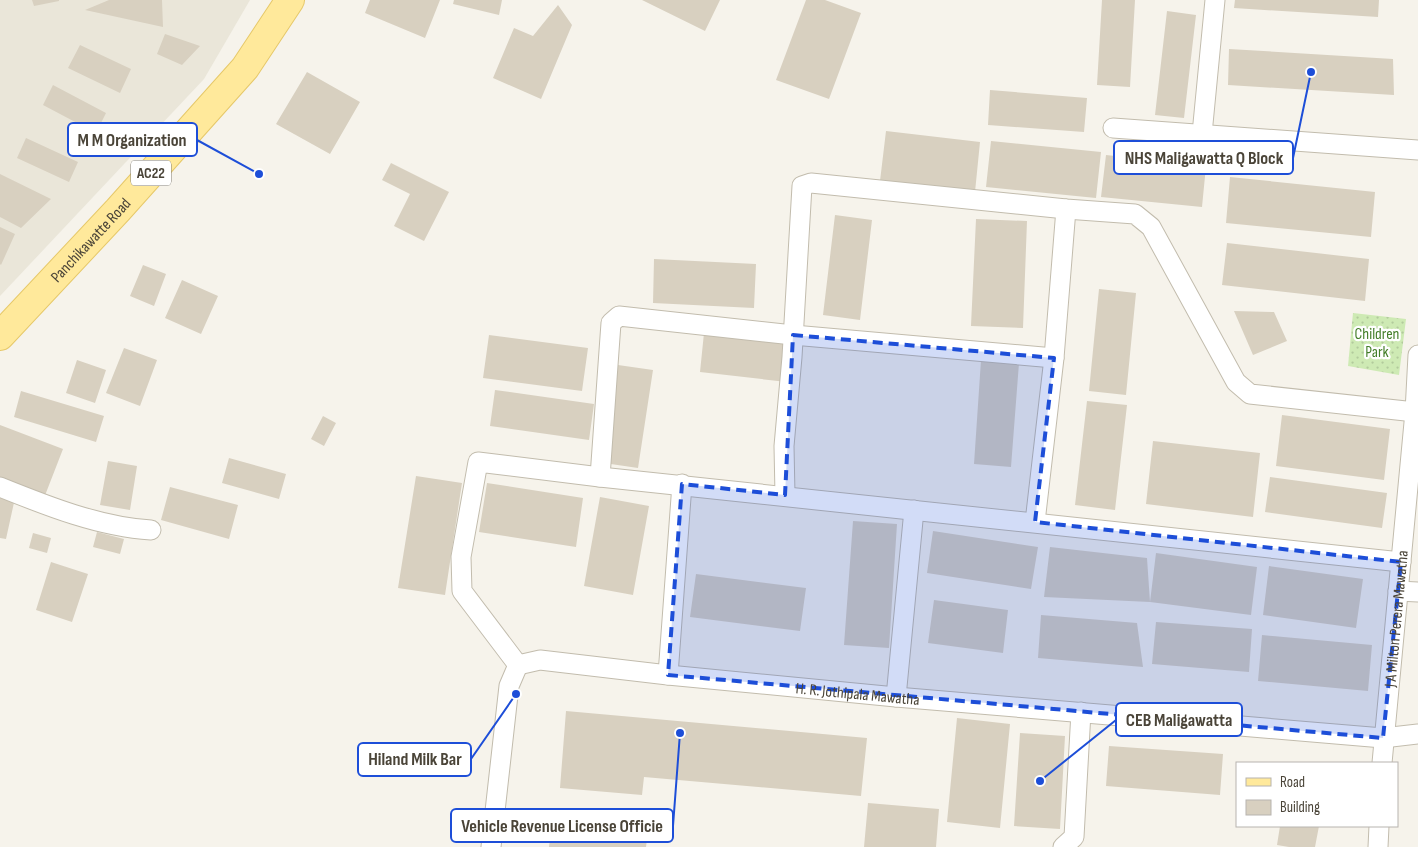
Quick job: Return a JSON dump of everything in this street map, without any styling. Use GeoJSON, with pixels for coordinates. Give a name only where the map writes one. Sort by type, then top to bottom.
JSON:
{"type":"FeatureCollection","features":[{"type":"Feature","properties":{"kind":"main road","name":"Panchikawatte Road"},"geometry":{"type":"LineString","coordinates":[[0,336],[118,210],[245,68],[290,0]]}},
{"type":"Feature","properties":{"kind":"street"},"geometry":{"type":"LineString","coordinates":[[1202,134],[1214,0]]}},
{"type":"Feature","properties":{"kind":"street"},"geometry":{"type":"LineString","coordinates":[[1113,128],[1418,150]]}},
{"type":"Feature","properties":{"kind":"street"},"geometry":{"type":"LineString","coordinates":[[785,495],[784,446],[802,186],[811,183],[1066,209],[1135,214],[1151,227],[1236,382],[1250,394],[1415,412]]}},
{"type":"Feature","properties":{"kind":"street"},"geometry":{"type":"LineString","coordinates":[[1035,522],[1054,358],[1066,209]]}},
{"type":"Feature","properties":{"kind":"street"},"geometry":{"type":"LineString","coordinates":[[600,477],[611,323],[618,316],[793,335],[1054,358]]}},
{"type":"Feature","properties":{"kind":"street","name":"J A Milton Perera Mawatha"},"geometry":{"type":"LineString","coordinates":[[1382,762],[1401,562],[1414,458],[1418,355]]}},
{"type":"Feature","properties":{"kind":"street"},"geometry":{"type":"LineString","coordinates":[[491,847],[509,686],[518,665],[462,591],[461,557],[478,462],[600,477],[682,484],[1401,562]]}},
{"type":"Feature","properties":{"kind":"street"},"geometry":{"type":"LineString","coordinates":[[668,675],[682,484]]}},
{"type":"Feature","properties":{"kind":"street"},"geometry":{"type":"LineString","coordinates":[[0,487],[43,505],[128,528],[151,530]]}},
{"type":"Feature","properties":{"kind":"street"},"geometry":{"type":"LineString","coordinates":[[896,697],[914,510]]}},
{"type":"Feature","properties":{"kind":"street"},"geometry":{"type":"LineString","coordinates":[[1398,591],[1418,592]]}},
{"type":"Feature","properties":{"kind":"street","name":"H. R. Jothipala Mawatha"},"geometry":{"type":"LineString","coordinates":[[518,665],[540,660],[668,675],[896,697],[1383,738],[1418,734]]}},
{"type":"Feature","properties":{"kind":"street"},"geometry":{"type":"LineString","coordinates":[[1063,847],[1074,837],[1081,712]]}},
{"type":"Feature","properties":{"kind":"street"},"geometry":{"type":"LineString","coordinates":[[1378,847],[1379,827]]}},
{"type":"Feature","properties":{"kind":"highlighted area"},"geometry":{"type":"Polygon","coordinates":[[[793,335],[1054,358],[1035,522],[1401,562],[1383,738],[668,675],[682,484],[785,495],[793,335]]]}},
{"type":"Feature","properties":{"kind":"shaded area"},"geometry":{"type":"Polygon","coordinates":[[[0,0],[250,0],[204,79],[0,296],[0,0]]]}},
{"type":"Feature","properties":{"kind":"green space","name":"Children Park"},"geometry":{"type":"Polygon","coordinates":[[[1353,313],[1406,319],[1399,375],[1348,366],[1353,313]]]}},
{"type":"Feature","properties":{"kind":"building"},"geometry":{"type":"Polygon","coordinates":[[[32,0],[59,0],[59,1],[34,6],[32,0]]]}},
{"type":"Feature","properties":{"kind":"building"},"geometry":{"type":"Polygon","coordinates":[[[109,0],[162,0],[163,27],[85,10],[109,0]]]}},
{"type":"Feature","properties":{"kind":"building"},"geometry":{"type":"Polygon","coordinates":[[[370,0],[440,0],[425,38],[365,13],[370,0]]]}},
{"type":"Feature","properties":{"kind":"building"},"geometry":{"type":"Polygon","coordinates":[[[454,0],[502,0],[499,15],[453,4],[454,0]]]}},
{"type":"Feature","properties":{"kind":"building"},"geometry":{"type":"Polygon","coordinates":[[[642,0],[720,0],[705,31],[642,0]]]}},
{"type":"Feature","properties":{"kind":"building"},"geometry":{"type":"Polygon","coordinates":[[[806,0],[825,0],[861,13],[829,99],[776,80],[806,0]]]}},
{"type":"Feature","properties":{"kind":"building"},"geometry":{"type":"Polygon","coordinates":[[[1102,0],[1135,0],[1130,87],[1097,85],[1102,0]]]}},
{"type":"Feature","properties":{"kind":"building"},"geometry":{"type":"Polygon","coordinates":[[[1235,0],[1379,0],[1378,17],[1234,8],[1235,0]]]}},
{"type":"Feature","properties":{"kind":"building"},"geometry":{"type":"Polygon","coordinates":[[[558,5],[572,25],[541,99],[493,78],[514,28],[533,36],[558,5]]]}},
{"type":"Feature","properties":{"kind":"building"},"geometry":{"type":"Polygon","coordinates":[[[1167,11],[1196,15],[1184,118],[1155,115],[1167,11]]]}},
{"type":"Feature","properties":{"kind":"building"},"geometry":{"type":"Polygon","coordinates":[[[165,34],[200,46],[182,65],[157,54],[165,34]]]}},
{"type":"Feature","properties":{"kind":"building"},"geometry":{"type":"Polygon","coordinates":[[[80,45],[131,69],[120,93],[68,68],[80,45]]]}},
{"type":"Feature","properties":{"kind":"building"},"geometry":{"type":"Polygon","coordinates":[[[1229,49],[1393,59],[1394,95],[1228,85],[1229,49]]]}},
{"type":"Feature","properties":{"kind":"building"},"geometry":{"type":"Polygon","coordinates":[[[307,72],[360,102],[330,154],[276,124],[307,72]]]}},
{"type":"Feature","properties":{"kind":"building"},"geometry":{"type":"Polygon","coordinates":[[[53,85],[106,113],[96,133],[43,105],[53,85]]]}},
{"type":"Feature","properties":{"kind":"building"},"geometry":{"type":"Polygon","coordinates":[[[990,90],[1087,98],[1084,132],[988,125],[990,90]]]}},
{"type":"Feature","properties":{"kind":"building"},"geometry":{"type":"Polygon","coordinates":[[[886,131],[980,142],[975,192],[880,181],[886,131]]]}},
{"type":"Feature","properties":{"kind":"building"},"geometry":{"type":"Polygon","coordinates":[[[26,138],[78,162],[69,182],[17,158],[26,138]]]}},
{"type":"Feature","properties":{"kind":"building"},"geometry":{"type":"Polygon","coordinates":[[[991,141],[1101,152],[1096,198],[986,187],[991,141]]]}},
{"type":"Feature","properties":{"kind":"building"},"geometry":{"type":"Polygon","coordinates":[[[1106,155],[1206,166],[1202,207],[1101,197],[1106,155]]]}},
{"type":"Feature","properties":{"kind":"building"},"geometry":{"type":"Polygon","coordinates":[[[391,163],[449,192],[424,241],[394,226],[410,194],[382,180],[391,163]]]}},
{"type":"Feature","properties":{"kind":"building"},"geometry":{"type":"Polygon","coordinates":[[[0,174],[51,199],[21,228],[0,217],[0,174]]]}},
{"type":"Feature","properties":{"kind":"building"},"geometry":{"type":"Polygon","coordinates":[[[1230,177],[1375,192],[1371,237],[1226,223],[1230,177]]]}},
{"type":"Feature","properties":{"kind":"building"},"geometry":{"type":"Polygon","coordinates":[[[835,215],[872,220],[860,320],[823,315],[835,215]]]}},
{"type":"Feature","properties":{"kind":"building"},"geometry":{"type":"Polygon","coordinates":[[[976,219],[1027,221],[1023,328],[971,326],[976,219]]]}},
{"type":"Feature","properties":{"kind":"building"},"geometry":{"type":"Polygon","coordinates":[[[0,227],[15,234],[1,265],[0,264],[0,227]]]}},
{"type":"Feature","properties":{"kind":"building"},"geometry":{"type":"Polygon","coordinates":[[[1227,243],[1369,259],[1365,301],[1222,285],[1227,243]]]}},
{"type":"Feature","properties":{"kind":"building"},"geometry":{"type":"Polygon","coordinates":[[[654,259],[756,264],[754,308],[653,303],[654,259]]]}},
{"type":"Feature","properties":{"kind":"building"},"geometry":{"type":"Polygon","coordinates":[[[143,265],[166,274],[154,306],[130,296],[143,265]]]}},
{"type":"Feature","properties":{"kind":"building"},"geometry":{"type":"Polygon","coordinates":[[[182,280],[218,296],[201,334],[165,318],[182,280]]]}},
{"type":"Feature","properties":{"kind":"building"},"geometry":{"type":"Polygon","coordinates":[[[1099,289],[1136,293],[1126,395],[1089,391],[1099,289]]]}},
{"type":"Feature","properties":{"kind":"building"},"geometry":{"type":"Polygon","coordinates":[[[1234,311],[1274,312],[1287,341],[1253,355],[1234,311]]]}},
{"type":"Feature","properties":{"kind":"building"},"geometry":{"type":"Polygon","coordinates":[[[704,333],[791,343],[787,382],[700,372],[704,333]]]}},
{"type":"Feature","properties":{"kind":"building"},"geometry":{"type":"Polygon","coordinates":[[[489,335],[588,348],[582,391],[483,378],[489,335]]]}},
{"type":"Feature","properties":{"kind":"building"},"geometry":{"type":"Polygon","coordinates":[[[124,348],[157,360],[140,406],[106,393],[124,348]]]}},
{"type":"Feature","properties":{"kind":"building"},"geometry":{"type":"Polygon","coordinates":[[[77,360],[106,370],[95,403],[66,393],[77,360]]]}},
{"type":"Feature","properties":{"kind":"building"},"geometry":{"type":"Polygon","coordinates":[[[981,360],[1019,363],[1011,467],[974,464],[981,360]]]}},
{"type":"Feature","properties":{"kind":"building"},"geometry":{"type":"Polygon","coordinates":[[[618,365],[653,370],[638,468],[604,463],[618,365]]]}},
{"type":"Feature","properties":{"kind":"building"},"geometry":{"type":"Polygon","coordinates":[[[495,390],[594,404],[589,440],[490,426],[495,390]]]}},
{"type":"Feature","properties":{"kind":"building"},"geometry":{"type":"Polygon","coordinates":[[[21,391],[104,416],[96,442],[14,417],[21,391]]]}},
{"type":"Feature","properties":{"kind":"building"},"geometry":{"type":"Polygon","coordinates":[[[1087,401],[1127,405],[1115,510],[1075,505],[1087,401]]]}},
{"type":"Feature","properties":{"kind":"building"},"geometry":{"type":"Polygon","coordinates":[[[1282,415],[1390,429],[1384,480],[1276,466],[1282,415]]]}},
{"type":"Feature","properties":{"kind":"building"},"geometry":{"type":"Polygon","coordinates":[[[323,416],[336,423],[324,446],[311,439],[323,416]]]}},
{"type":"Feature","properties":{"kind":"building"},"geometry":{"type":"Polygon","coordinates":[[[0,425],[63,449],[44,498],[0,482],[0,425]]]}},
{"type":"Feature","properties":{"kind":"building"},"geometry":{"type":"Polygon","coordinates":[[[1153,441],[1260,453],[1253,517],[1146,504],[1153,441]]]}},
{"type":"Feature","properties":{"kind":"building"},"geometry":{"type":"Polygon","coordinates":[[[229,458],[286,474],[279,499],[222,483],[229,458]]]}},
{"type":"Feature","properties":{"kind":"building"},"geometry":{"type":"Polygon","coordinates":[[[108,461],[137,466],[130,510],[100,505],[108,461]]]}},
{"type":"Feature","properties":{"kind":"building"},"geometry":{"type":"Polygon","coordinates":[[[416,476],[462,483],[445,595],[398,588],[416,476]]]}},
{"type":"Feature","properties":{"kind":"building"},"geometry":{"type":"Polygon","coordinates":[[[1270,477],[1387,493],[1382,528],[1265,512],[1270,477]]]}},
{"type":"Feature","properties":{"kind":"building"},"geometry":{"type":"Polygon","coordinates":[[[487,483],[583,498],[576,547],[479,532],[487,483]]]}},
{"type":"Feature","properties":{"kind":"building"},"geometry":{"type":"Polygon","coordinates":[[[170,487],[238,505],[229,539],[161,520],[170,487]]]}},
{"type":"Feature","properties":{"kind":"building"},"geometry":{"type":"Polygon","coordinates":[[[0,495],[15,498],[6,539],[0,538],[0,495]]]}},
{"type":"Feature","properties":{"kind":"building"},"geometry":{"type":"Polygon","coordinates":[[[600,497],[649,506],[633,595],[584,586],[600,497]]]}},
{"type":"Feature","properties":{"kind":"building"},"geometry":{"type":"Polygon","coordinates":[[[853,521],[897,524],[889,648],[844,645],[853,521]]]}},
{"type":"Feature","properties":{"kind":"building"},"geometry":{"type":"Polygon","coordinates":[[[933,531],[1038,547],[1031,589],[927,573],[933,531]]]}},
{"type":"Feature","properties":{"kind":"building"},"geometry":{"type":"Polygon","coordinates":[[[97,532],[124,539],[120,554],[93,547],[97,532]]]}},
{"type":"Feature","properties":{"kind":"building"},"geometry":{"type":"Polygon","coordinates":[[[33,533],[51,538],[47,553],[29,548],[33,533]]]}},
{"type":"Feature","properties":{"kind":"building"},"geometry":{"type":"Polygon","coordinates":[[[1050,547],[1147,558],[1150,602],[1044,597],[1050,547]]]}},
{"type":"Feature","properties":{"kind":"building"},"geometry":{"type":"Polygon","coordinates":[[[1156,553],[1257,567],[1251,615],[1150,602],[1156,553]]]}},
{"type":"Feature","properties":{"kind":"building"},"geometry":{"type":"Polygon","coordinates":[[[51,562],[88,574],[72,622],[36,610],[51,562]]]}},
{"type":"Feature","properties":{"kind":"building"},"geometry":{"type":"Polygon","coordinates":[[[1269,566],[1363,579],[1356,628],[1263,615],[1269,566]]]}},
{"type":"Feature","properties":{"kind":"building"},"geometry":{"type":"Polygon","coordinates":[[[696,574],[806,588],[800,631],[690,617],[696,574]]]}},
{"type":"Feature","properties":{"kind":"building"},"geometry":{"type":"Polygon","coordinates":[[[934,600],[1008,610],[1003,653],[928,643],[934,600]]]}},
{"type":"Feature","properties":{"kind":"building"},"geometry":{"type":"Polygon","coordinates":[[[1041,615],[1137,623],[1143,667],[1038,658],[1041,615]]]}},
{"type":"Feature","properties":{"kind":"building"},"geometry":{"type":"Polygon","coordinates":[[[1156,622],[1252,629],[1249,672],[1152,664],[1156,622]]]}},
{"type":"Feature","properties":{"kind":"building"},"geometry":{"type":"Polygon","coordinates":[[[1262,635],[1372,645],[1368,691],[1258,681],[1262,635]]]}},
{"type":"Feature","properties":{"kind":"building"},"geometry":{"type":"Polygon","coordinates":[[[566,711],[867,738],[861,796],[644,777],[642,795],[560,788],[566,711]]]}},
{"type":"Feature","properties":{"kind":"building"},"geometry":{"type":"Polygon","coordinates":[[[957,718],[1010,724],[1000,828],[947,822],[957,718]]]}},
{"type":"Feature","properties":{"kind":"building"},"geometry":{"type":"Polygon","coordinates":[[[1020,733],[1065,736],[1060,829],[1014,826],[1020,733]]]}},
{"type":"Feature","properties":{"kind":"building"},"geometry":{"type":"Polygon","coordinates":[[[1109,746],[1223,754],[1220,795],[1106,786],[1109,746]]]}},
{"type":"Feature","properties":{"kind":"building"},"geometry":{"type":"Polygon","coordinates":[[[868,803],[939,809],[936,847],[864,847],[868,803]]]}},
{"type":"Feature","properties":{"kind":"building"},"geometry":{"type":"Polygon","coordinates":[[[552,823],[648,832],[646,847],[549,847],[552,823]]]}},
{"type":"Feature","properties":{"kind":"building"},"geometry":{"type":"Polygon","coordinates":[[[1280,827],[1319,827],[1315,847],[1277,845],[1280,827]]]}},
{"type":"Feature","properties":{"kind":"place","name":"NHS Maligawatta Q Block"},"geometry":{"type":"Point","coordinates":[1311,72]}},
{"type":"Feature","properties":{"kind":"place","name":"M M Organization"},"geometry":{"type":"Point","coordinates":[259,174]}},
{"type":"Feature","properties":{"kind":"place","name":"Hiland Milk Bar"},"geometry":{"type":"Point","coordinates":[516,694]}},
{"type":"Feature","properties":{"kind":"place","name":"Vehicle Revenue License Officie"},"geometry":{"type":"Point","coordinates":[680,733]}},
{"type":"Feature","properties":{"kind":"place","name":"CEB Maligawatta"},"geometry":{"type":"Point","coordinates":[1040,781]}}]}
